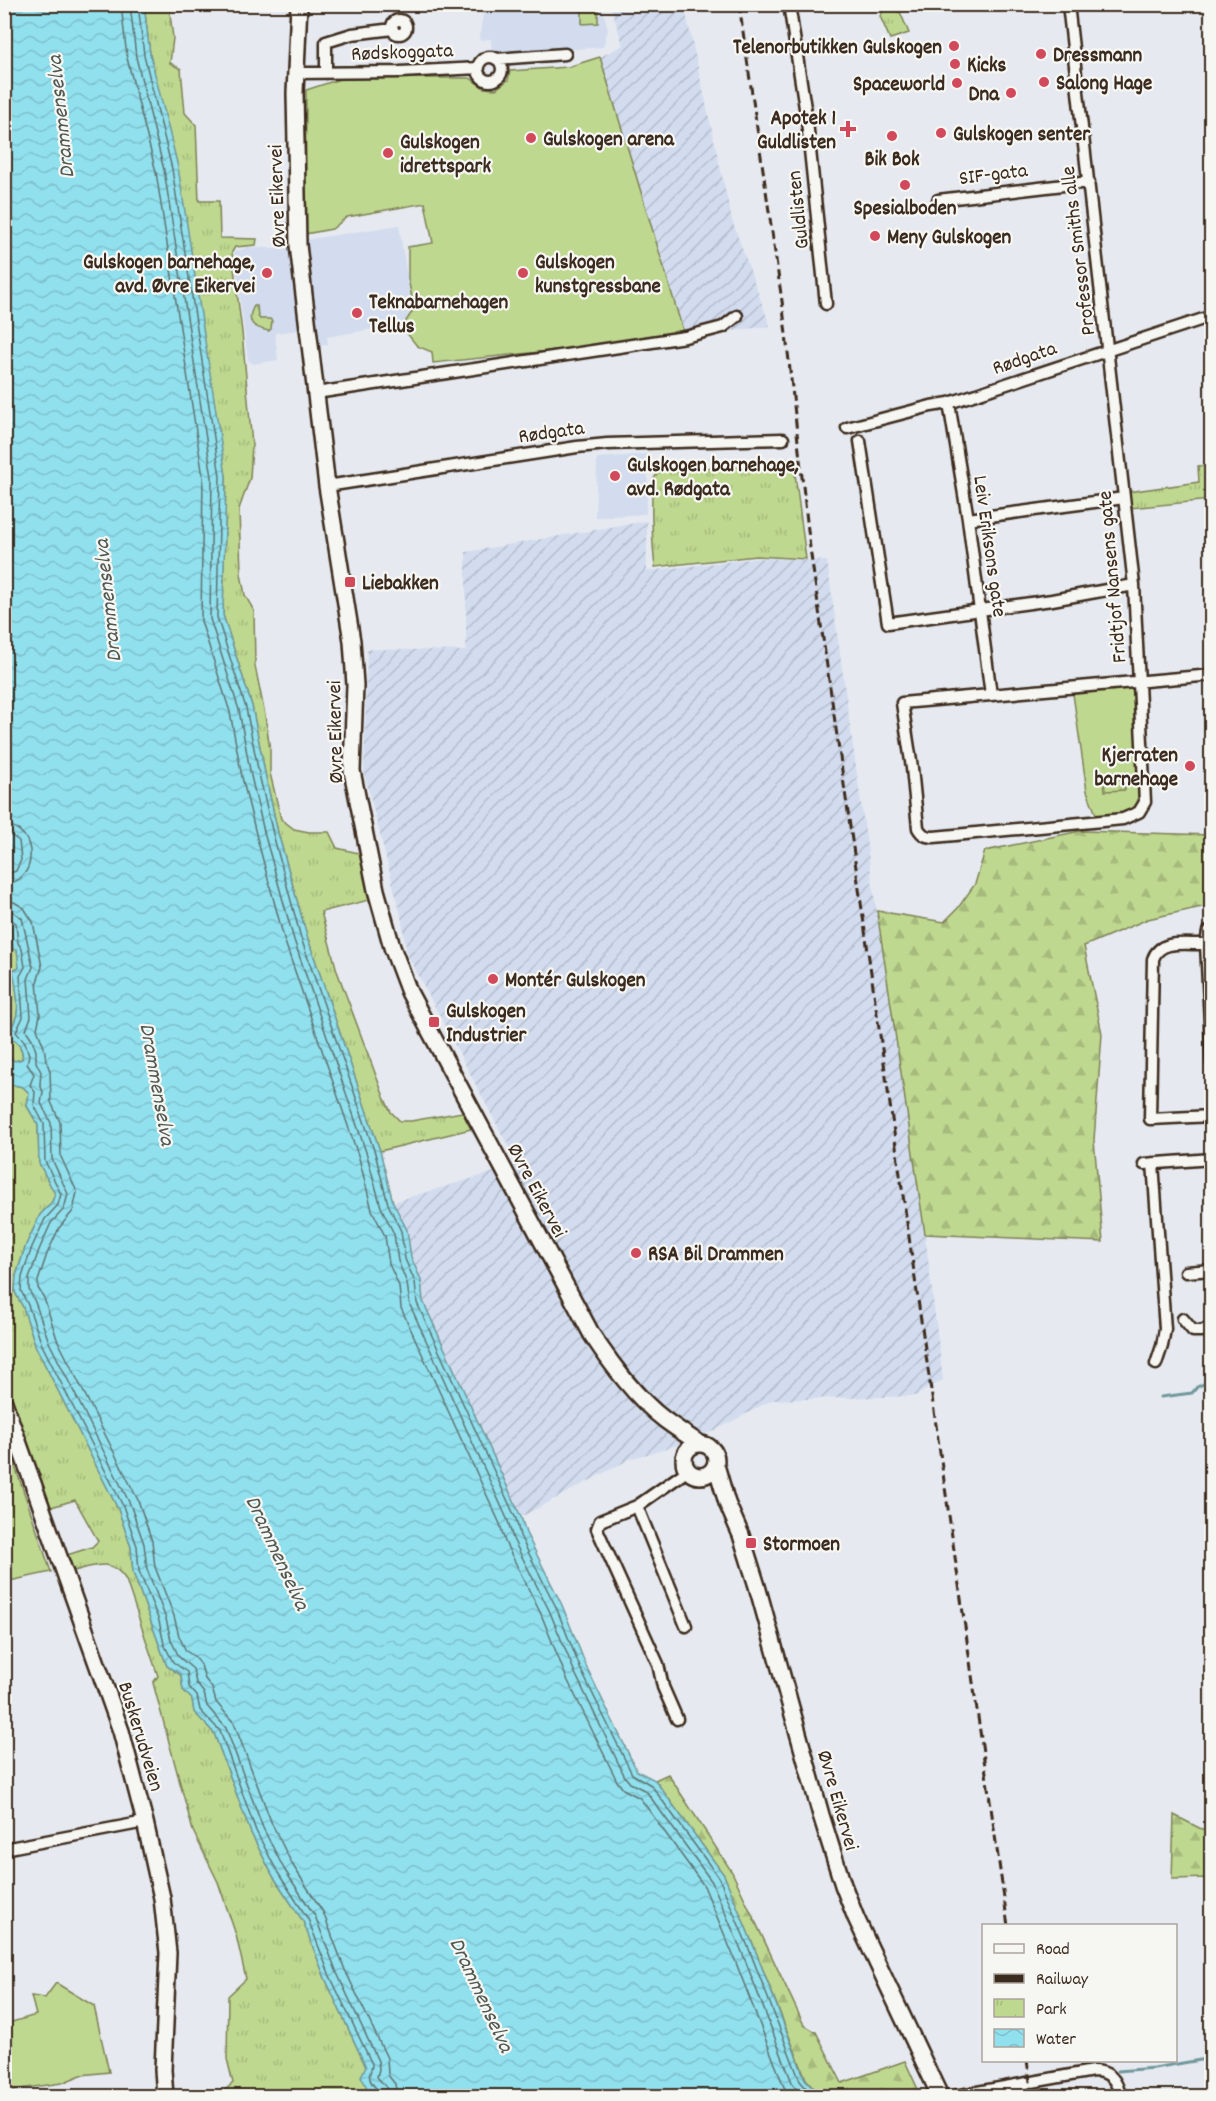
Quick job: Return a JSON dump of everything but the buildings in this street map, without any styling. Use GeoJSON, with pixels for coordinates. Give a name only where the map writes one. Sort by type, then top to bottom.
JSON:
{"type":"FeatureCollection","features":[{"type":"Feature","properties":{"kind":"main road","name":"Øvre Eikervei"},"geometry":{"type":"LineString","coordinates":[[299,4],[296,73],[298,244],[327,486],[352,641],[355,685],[352,771],[376,890],[392,947],[409,992],[582,1318],[607,1357],[663,1418],[684,1456]]}},
{"type":"Feature","properties":{"kind":"main road","name":"Buskerudveien"},"geometry":{"type":"LineString","coordinates":[[4,1402],[117,1721],[145,1822],[162,1898],[168,1953],[163,2070],[165,2097]]}},
{"type":"Feature","properties":{"kind":"main road","name":"Øvre Eikervei"},"geometry":{"type":"LineString","coordinates":[[663,1418],[699,1443]]}},
{"type":"Feature","properties":{"kind":"main road"},"geometry":{"type":"LineString","coordinates":[[699,1443],[709,1446],[716,1455],[716,1465],[710,1473],[695,1474],[683,1461],[689,1447],[699,1443]]}},
{"type":"Feature","properties":{"kind":"main road","name":"Øvre Eikervei"},"geometry":{"type":"LineString","coordinates":[[716,1465],[727,1503],[741,1535],[758,1586],[824,1825],[843,1885],[940,2097]]}},
{"type":"Feature","properties":{"kind":"main road","name":"Øvre Eikervei"},"geometry":{"type":"LineString","coordinates":[[695,1474],[727,1503]]}},
{"type":"Feature","properties":{"kind":"street","name":"Guldlisten"},"geometry":{"type":"LineString","coordinates":[[789,4],[807,121],[826,304]]}},
{"type":"Feature","properties":{"kind":"street","name":"Professor Smiths alle"},"geometry":{"type":"LineString","coordinates":[[1068,4],[1108,349]]}},
{"type":"Feature","properties":{"kind":"street","name":"Rødskoggata"},"geometry":{"type":"LineString","coordinates":[[326,73],[326,42],[352,34],[393,28]]}},
{"type":"Feature","properties":{"kind":"street"},"geometry":{"type":"LineString","coordinates":[[496,59],[501,64],[502,71],[495,80],[483,79],[479,68],[480,63],[486,58],[565,54]]}},
{"type":"Feature","properties":{"kind":"street","name":"Rødskoggata"},"geometry":{"type":"LineString","coordinates":[[296,73],[479,68]]}},
{"type":"Feature","properties":{"kind":"street","name":"SIF-gata"},"geometry":{"type":"LineString","coordinates":[[938,200],[1089,182]]}},
{"type":"Feature","properties":{"kind":"street"},"geometry":{"type":"LineString","coordinates":[[316,393],[685,337],[723,327],[737,316]]}},
{"type":"Feature","properties":{"kind":"street","name":"Rødgata"},"geometry":{"type":"LineString","coordinates":[[847,428],[950,403],[1212,316]]}},
{"type":"Feature","properties":{"kind":"street","name":"Fridtjof Nansens gate"},"geometry":{"type":"LineString","coordinates":[[992,695],[902,704],[918,828],[926,837],[1123,819],[1139,812],[1145,802],[1134,585],[1108,349]]}},
{"type":"Feature","properties":{"kind":"street","name":"Leiv Eriksons gate"},"geometry":{"type":"LineString","coordinates":[[950,403],[992,695]]}},
{"type":"Feature","properties":{"kind":"street","name":"Rødgata"},"geometry":{"type":"LineString","coordinates":[[327,486],[596,445],[783,439]]}},
{"type":"Feature","properties":{"kind":"street"},"geometry":{"type":"LineString","coordinates":[[860,441],[888,623],[1052,600],[1134,585]]}},
{"type":"Feature","properties":{"kind":"street"},"geometry":{"type":"LineString","coordinates":[[968,519],[1124,498]]}},
{"type":"Feature","properties":{"kind":"street"},"geometry":{"type":"LineString","coordinates":[[992,695],[1212,675]]}},
{"type":"Feature","properties":{"kind":"street"},"geometry":{"type":"LineString","coordinates":[[1212,930],[1208,932],[1206,944],[1212,1064]]}},
{"type":"Feature","properties":{"kind":"street"},"geometry":{"type":"LineString","coordinates":[[1206,944],[1164,946],[1155,953],[1153,959],[1150,1119],[1212,1116]]}},
{"type":"Feature","properties":{"kind":"street"},"geometry":{"type":"LineString","coordinates":[[1156,1365],[1165,1329],[1149,1163],[1212,1159]]}},
{"type":"Feature","properties":{"kind":"street"},"geometry":{"type":"LineString","coordinates":[[1186,1272],[1212,1270]]}},
{"type":"Feature","properties":{"kind":"street"},"geometry":{"type":"LineString","coordinates":[[1183,1319],[1193,1330],[1198,1331],[1212,1326]]}},
{"type":"Feature","properties":{"kind":"street"},"geometry":{"type":"LineString","coordinates":[[677,1719],[663,1687],[658,1664],[597,1529],[600,1521],[637,1506],[695,1474]]}},
{"type":"Feature","properties":{"kind":"street"},"geometry":{"type":"LineString","coordinates":[[637,1506],[687,1626]]}},
{"type":"Feature","properties":{"kind":"street"},"geometry":{"type":"LineString","coordinates":[[4,1850],[145,1822]]}},
{"type":"Feature","properties":{"kind":"street"},"geometry":{"type":"LineString","coordinates":[[955,2097],[1093,2071],[1106,2072],[1111,2076],[1118,2084],[1120,2097]]}},
{"type":"Feature","properties":{"kind":"shaded area"},"geometry":{"type":"Polygon","coordinates":[[[481,5],[602,5],[608,30],[603,47],[492,55],[491,39],[479,40],[483,14],[481,5]]]}},
{"type":"Feature","properties":{"kind":"shaded area"},"geometry":{"type":"Polygon","coordinates":[[[610,5],[684,5],[732,220],[770,326],[685,337],[600,57],[623,45],[610,5]]]}},
{"type":"Feature","properties":{"kind":"shaded area"},"geometry":{"type":"Polygon","coordinates":[[[399,225],[412,309],[403,324],[327,337],[328,344],[319,346],[304,240],[399,225]]]}},
{"type":"Feature","properties":{"kind":"shaded area"},"geometry":{"type":"Polygon","coordinates":[[[248,247],[291,249],[300,330],[275,333],[278,360],[253,364],[248,360],[234,252],[248,247]]]}},
{"type":"Feature","properties":{"kind":"shaded area"},"geometry":{"type":"Polygon","coordinates":[[[646,454],[649,457],[646,514],[595,517],[597,458],[646,454]]]}},
{"type":"Feature","properties":{"kind":"shaded area"},"geometry":{"type":"Polygon","coordinates":[[[647,521],[647,571],[759,558],[827,561],[925,1234],[943,1380],[915,1396],[772,1400],[712,1432],[666,1449],[632,1458],[521,1517],[423,1301],[421,1280],[411,1257],[407,1230],[393,1202],[518,1165],[407,954],[401,916],[364,773],[367,649],[466,651],[466,552],[647,521]]]}},
{"type":"Feature","properties":{"kind":"green space"},"geometry":{"type":"Polygon","coordinates":[[[144,5],[169,5],[173,38],[170,63],[181,69],[185,113],[196,125],[199,201],[219,201],[220,238],[257,239],[256,245],[235,247],[232,252],[252,445],[250,478],[239,509],[241,574],[245,595],[254,611],[255,666],[270,750],[270,773],[281,819],[294,829],[329,832],[337,848],[363,854],[373,899],[321,912],[337,971],[391,1112],[400,1121],[411,1121],[462,1112],[471,1129],[380,1151],[307,936],[278,833],[252,706],[223,615],[226,476],[150,54],[144,5]]]}},
{"type":"Feature","properties":{"kind":"green space"},"geometry":{"type":"Polygon","coordinates":[[[582,5],[598,5],[598,23],[582,24],[582,5]]]}},
{"type":"Feature","properties":{"kind":"green space"},"geometry":{"type":"Polygon","coordinates":[[[884,10],[900,12],[909,33],[890,39],[880,16],[884,10]]]}},
{"type":"Feature","properties":{"kind":"green space"},"geometry":{"type":"Polygon","coordinates":[[[600,57],[685,337],[433,363],[432,352],[417,346],[402,327],[414,309],[408,278],[408,247],[433,243],[425,203],[347,217],[332,229],[305,234],[306,90],[343,78],[470,78],[484,88],[496,89],[508,80],[510,71],[568,67],[600,57]]]}},
{"type":"Feature","properties":{"kind":"green space"},"geometry":{"type":"Polygon","coordinates":[[[254,306],[257,306],[260,319],[272,321],[269,331],[252,323],[250,316],[254,306]]]}},
{"type":"Feature","properties":{"kind":"green space"},"geometry":{"type":"Polygon","coordinates":[[[793,458],[806,559],[756,556],[655,567],[652,493],[655,477],[659,472],[667,468],[745,467],[793,458]]]}},
{"type":"Feature","properties":{"kind":"green space"},"geometry":{"type":"Polygon","coordinates":[[[1211,465],[1211,507],[1210,500],[1130,508],[1128,492],[1199,482],[1198,466],[1211,465]]]}},
{"type":"Feature","properties":{"kind":"green space"},"geometry":{"type":"Polygon","coordinates":[[[1131,687],[1137,690],[1141,803],[1130,814],[1097,817],[1087,791],[1073,694],[1131,687]]]}},
{"type":"Feature","properties":{"kind":"green space"},"geometry":{"type":"Polygon","coordinates":[[[1104,779],[1124,779],[1125,790],[1105,791],[1104,779]]]}},
{"type":"Feature","properties":{"kind":"green space"},"geometry":{"type":"Polygon","coordinates":[[[1080,831],[1211,835],[1211,905],[1148,919],[1084,946],[1102,1034],[1094,1140],[1103,1242],[925,1234],[877,911],[944,922],[958,908],[975,884],[985,851],[1080,831]]]}},
{"type":"Feature","properties":{"kind":"green space"},"geometry":{"type":"Polygon","coordinates":[[[4,908],[5,923],[11,926],[13,949],[17,949],[20,969],[14,969],[17,1013],[11,1027],[5,1033],[4,908]]]}},
{"type":"Feature","properties":{"kind":"green space"},"geometry":{"type":"Polygon","coordinates":[[[15,1040],[21,1048],[22,1059],[15,1061],[7,1051],[6,1044],[15,1040]]]}},
{"type":"Feature","properties":{"kind":"green space"},"geometry":{"type":"Polygon","coordinates":[[[4,1083],[23,1087],[29,1093],[27,1106],[38,1125],[39,1163],[55,1194],[52,1202],[40,1215],[26,1245],[16,1276],[15,1292],[23,1307],[36,1347],[118,1509],[131,1547],[133,1572],[167,1666],[181,1675],[183,1690],[192,1699],[194,1712],[214,1733],[251,1833],[273,1876],[303,1921],[325,1978],[366,2067],[362,2076],[367,2088],[378,2096],[218,2096],[233,2083],[227,2059],[228,1996],[246,1979],[236,1935],[218,1882],[193,1831],[153,1683],[158,1676],[126,1580],[121,1573],[115,1568],[102,1565],[73,1571],[67,1555],[92,1547],[98,1541],[75,1500],[48,1508],[5,1394],[4,1083]]]}},
{"type":"Feature","properties":{"kind":"green space"},"geometry":{"type":"Polygon","coordinates":[[[12,1457],[51,1572],[5,1582],[5,1459],[12,1457]]]}},
{"type":"Feature","properties":{"kind":"green space"},"geometry":{"type":"Polygon","coordinates":[[[668,1774],[732,1872],[804,2025],[816,2032],[842,2083],[905,2061],[921,2096],[821,2096],[806,2079],[724,1875],[655,1780],[668,1774]]]}},
{"type":"Feature","properties":{"kind":"green space"},"geometry":{"type":"Polygon","coordinates":[[[1174,1815],[1211,1834],[1211,1878],[1172,1879],[1174,1815]]]}},
{"type":"Feature","properties":{"kind":"green space"},"geometry":{"type":"Polygon","coordinates":[[[56,1983],[94,2006],[109,2072],[81,2075],[62,2083],[5,2091],[5,2024],[36,2015],[31,1996],[45,1998],[56,1983]]]}},
{"type":"Feature","properties":{"kind":"water","name":"Drammenselva"},"geometry":{"type":"Polygon","coordinates":[[[5,4],[144,5],[150,54],[178,167],[226,476],[223,615],[252,706],[278,833],[307,936],[380,1151],[393,1202],[407,1230],[411,1257],[421,1280],[423,1301],[521,1517],[526,1533],[562,1605],[587,1668],[637,1771],[655,1780],[724,1875],[805,2079],[821,2096],[378,2096],[367,2088],[361,2076],[366,2067],[325,1978],[303,1921],[273,1876],[251,1833],[214,1733],[194,1712],[192,1699],[183,1690],[181,1675],[167,1666],[133,1572],[131,1547],[118,1509],[36,1347],[23,1307],[15,1292],[16,1276],[26,1245],[40,1215],[52,1202],[55,1194],[39,1163],[38,1125],[27,1106],[29,1093],[23,1087],[4,1083],[5,1033],[15,1020],[18,1004],[13,970],[19,968],[17,949],[13,950],[11,926],[5,923],[4,877],[8,858],[4,781],[5,4]],[[15,1040],[6,1044],[8,1054],[15,1061],[22,1059],[21,1049],[15,1040]]]}},
{"type":"Feature","properties":{"kind":"waterway"},"geometry":{"type":"LineString","coordinates":[[1161,1397],[1192,1393],[1197,1387],[1212,1380]]}},
{"type":"Feature","properties":{"kind":"waterway"},"geometry":{"type":"LineString","coordinates":[[1118,2071],[1154,2068],[1212,2058]]}},
{"type":"Feature","properties":{"kind":"railway"},"geometry":{"type":"LineString","coordinates":[[739,4],[783,308],[810,548],[1008,1924]]}},
{"type":"Feature","properties":{"kind":"railway"},"geometry":{"type":"LineString","coordinates":[[1027,2062],[1032,2096]]}},
{"type":"Feature","properties":{"kind":"place","name":"Telenorbutikken Gulskogen"},"geometry":{"type":"Point","coordinates":[954,46]}},
{"type":"Feature","properties":{"kind":"place","name":"Dressmann"},"geometry":{"type":"Point","coordinates":[1041,54]}},
{"type":"Feature","properties":{"kind":"place","name":"Kicks"},"geometry":{"type":"Point","coordinates":[955,64]}},
{"type":"Feature","properties":{"kind":"place","name":"Salong Hage"},"geometry":{"type":"Point","coordinates":[1044,82]}},
{"type":"Feature","properties":{"kind":"place","name":"Spaceworld"},"geometry":{"type":"Point","coordinates":[957,83]}},
{"type":"Feature","properties":{"kind":"place","name":"Dna"},"geometry":{"type":"Point","coordinates":[1011,93]}},
{"type":"Feature","properties":{"kind":"place","name":"Apotek 1 Guldlisten"},"geometry":{"type":"Point","coordinates":[848,129]}},
{"type":"Feature","properties":{"kind":"place","name":"Gulskogen senter"},"geometry":{"type":"Point","coordinates":[941,133]}},
{"type":"Feature","properties":{"kind":"place","name":"Bik Bok"},"geometry":{"type":"Point","coordinates":[892,136]}},
{"type":"Feature","properties":{"kind":"place","name":"Gulskogen arena"},"geometry":{"type":"Point","coordinates":[531,138]}},
{"type":"Feature","properties":{"kind":"place","name":"Gulskogen idrettspark"},"geometry":{"type":"Point","coordinates":[388,153]}},
{"type":"Feature","properties":{"kind":"place","name":"Spesialboden"},"geometry":{"type":"Point","coordinates":[905,185]}},
{"type":"Feature","properties":{"kind":"place","name":"Meny Gulskogen"},"geometry":{"type":"Point","coordinates":[875,236]}},
{"type":"Feature","properties":{"kind":"place","name":"Gulskogen barnehage, avd. Øvre Eikervei"},"geometry":{"type":"Point","coordinates":[267,273]}},
{"type":"Feature","properties":{"kind":"place","name":"Gulskogen kunstgressbane"},"geometry":{"type":"Point","coordinates":[523,273]}},
{"type":"Feature","properties":{"kind":"place","name":"Teknabarnehagen Tellus"},"geometry":{"type":"Point","coordinates":[357,313]}},
{"type":"Feature","properties":{"kind":"place","name":"Gulskogen barnehage, avd. Rødgata"},"geometry":{"type":"Point","coordinates":[615,476]}},
{"type":"Feature","properties":{"kind":"place","name":"Liebakken"},"geometry":{"type":"Point","coordinates":[350,582]}},
{"type":"Feature","properties":{"kind":"place","name":"Kjerraten barnehage"},"geometry":{"type":"Point","coordinates":[1190,766]}},
{"type":"Feature","properties":{"kind":"place","name":"Montér Gulskogen"},"geometry":{"type":"Point","coordinates":[493,979]}},
{"type":"Feature","properties":{"kind":"place","name":"Gulskogen Industrier"},"geometry":{"type":"Point","coordinates":[434,1022]}},
{"type":"Feature","properties":{"kind":"place","name":"RSA Bil Drammen"},"geometry":{"type":"Point","coordinates":[636,1253]}},
{"type":"Feature","properties":{"kind":"place","name":"Stormoen"},"geometry":{"type":"Point","coordinates":[751,1543]}}]}
